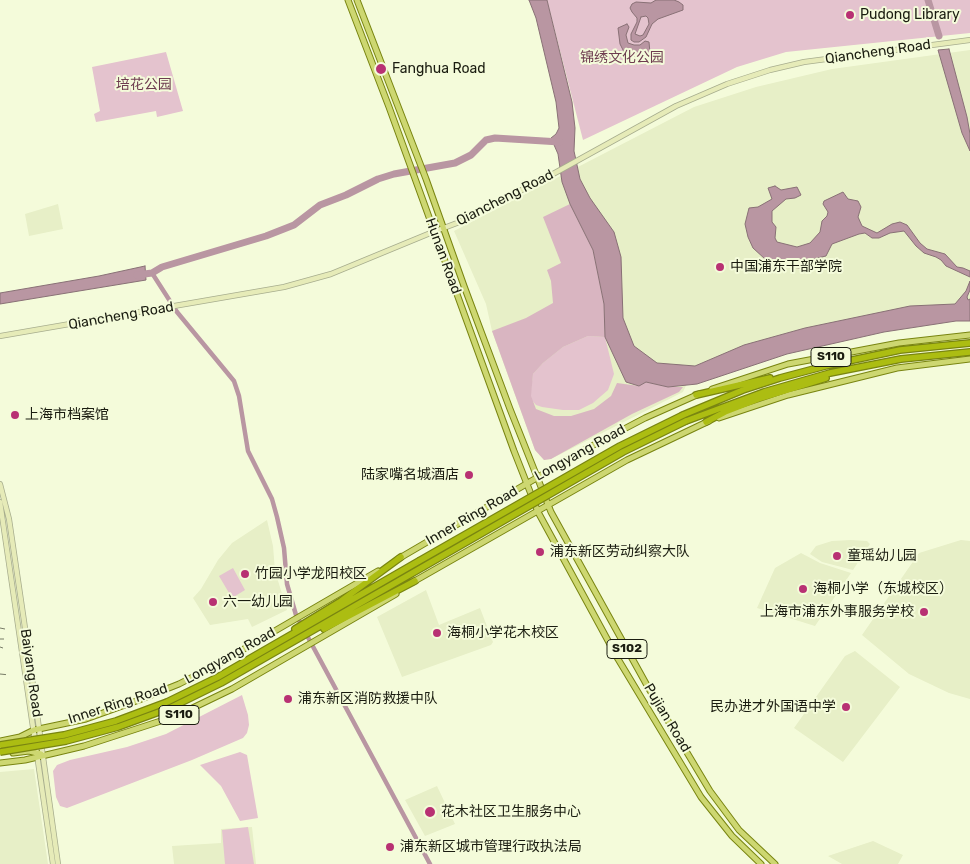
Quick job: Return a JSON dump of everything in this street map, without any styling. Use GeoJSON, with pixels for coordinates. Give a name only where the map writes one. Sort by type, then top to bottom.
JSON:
{"type":"FeatureCollection","features":[{"type":"Feature","properties":{"kind":"highway","name":"Inner Ring Road"},"geometry":{"type":"LineString","coordinates":[[0,753],[66,741],[118,727],[221,683],[300,639],[313,626],[419,561],[620,446],[743,390],[809,370],[900,350],[970,343]]}},
{"type":"Feature","properties":{"kind":"highway","name":"Inner Ring Road"},"geometry":{"type":"LineString","coordinates":[[0,745],[64,734],[168,705],[218,678],[296,630],[313,626],[422,567],[685,418],[783,386],[830,373],[878,363],[970,352]]}},
{"type":"Feature","properties":{"kind":"highway"},"geometry":{"type":"LineString","coordinates":[[706,422],[725,412],[768,395],[878,363]]}},
{"type":"Feature","properties":{"kind":"highway"},"geometry":{"type":"LineString","coordinates":[[696,395],[809,370]]}},
{"type":"Feature","properties":{"kind":"highway"},"geometry":{"type":"LineString","coordinates":[[313,626],[341,601],[401,557]]}},
{"type":"Feature","properties":{"kind":"highway"},"geometry":{"type":"LineString","coordinates":[[313,626],[415,581]]}},
{"type":"Feature","properties":{"kind":"main road","name":"Hunan Road"},"geometry":{"type":"LineString","coordinates":[[348,0],[538,512]]}},
{"type":"Feature","properties":{"kind":"main road","name":"Hunan Road"},"geometry":{"type":"LineString","coordinates":[[358,2],[548,505]]}},
{"type":"Feature","properties":{"kind":"main road","name":"Longyang Road"},"geometry":{"type":"LineString","coordinates":[[0,741],[86,718],[166,690],[205,671],[636,422],[696,395],[788,364],[899,343],[970,335]]}},
{"type":"Feature","properties":{"kind":"main road","name":"Longyang Road"},"geometry":{"type":"LineString","coordinates":[[0,763],[84,746],[176,716],[218,697],[548,505],[643,452],[706,422],[830,384],[902,366],[968,359]]}},
{"type":"Feature","properties":{"kind":"main road","name":"Pujian Road"},"geometry":{"type":"LineString","coordinates":[[548,505],[649,689],[710,791],[739,830],[775,864]]}},
{"type":"Feature","properties":{"kind":"main road","name":"Pujian Road"},"geometry":{"type":"LineString","coordinates":[[538,512],[618,659],[701,797],[732,836],[761,864]]}},
{"type":"Feature","properties":{"kind":"main road","name":"Longyang Road"},"geometry":{"type":"LineString","coordinates":[[0,753],[20,752],[39,755]]}},
{"type":"Feature","properties":{"kind":"street"},"geometry":{"type":"LineString","coordinates":[[351,6],[358,2]]}},
{"type":"Feature","properties":{"kind":"street","name":"Qiancheng Road"},"geometry":{"type":"LineString","coordinates":[[0,336],[284,287],[331,274],[444,229],[553,174],[688,100],[727,84],[770,70],[812,61],[970,40]]}},
{"type":"Feature","properties":{"kind":"street","name":"Baiyang Road"},"geometry":{"type":"LineString","coordinates":[[0,484],[9,519],[14,574]]}},
{"type":"Feature","properties":{"kind":"street","name":"Baiyang Road"},"geometry":{"type":"LineString","coordinates":[[0,502],[14,574],[37,730],[53,864]]}},
{"type":"Feature","properties":{"kind":"street","name":"Baiyang Road"},"geometry":{"type":"LineString","coordinates":[[39,755],[58,864]]}},
{"type":"Feature","properties":{"kind":"shaded area"},"geometry":{"type":"Polygon","coordinates":[[[529,0],[547,0],[572,102],[575,128],[574,151],[580,179],[590,198],[614,232],[621,257],[623,318],[634,346],[657,363],[695,366],[744,345],[805,328],[910,306],[955,304],[966,291],[970,281],[970,290],[967,297],[968,300],[970,299],[970,321],[956,321],[884,332],[787,354],[697,384],[668,387],[646,382],[639,386],[626,382],[605,337],[604,304],[593,250],[570,204],[562,182],[558,154],[551,138],[559,128],[556,102],[536,18],[529,0]]]}},
{"type":"Feature","properties":{"kind":"shaded area"},"geometry":{"type":"Polygon","coordinates":[[[656,0],[674,0],[683,5],[683,10],[658,19],[652,24],[646,37],[639,42],[634,42],[631,40],[631,34],[637,18],[630,8],[636,2],[651,3],[656,0]],[[646,16],[641,17],[635,34],[643,35],[649,24],[646,16]]]}},
{"type":"Feature","properties":{"kind":"shaded area"},"geometry":{"type":"Polygon","coordinates":[[[627,24],[629,27],[626,35],[628,43],[640,45],[645,41],[649,42],[650,53],[648,58],[642,63],[631,59],[625,54],[620,44],[618,28],[627,24]]]}},
{"type":"Feature","properties":{"kind":"shaded area"},"geometry":{"type":"Polygon","coordinates":[[[949,49],[967,117],[970,151],[962,133],[938,50],[949,49]]]}},
{"type":"Feature","properties":{"kind":"shaded area","name":"中国浦东干部学院"},"geometry":{"type":"Polygon","coordinates":[[[970,50],[970,303],[805,328],[744,346],[695,366],[683,392],[551,459],[544,460],[535,450],[492,331],[486,304],[454,231],[694,107],[756,87],[832,69],[970,50]]]}},
{"type":"Feature","properties":{"kind":"shaded area"},"geometry":{"type":"Polygon","coordinates":[[[775,186],[781,190],[797,187],[801,195],[786,199],[772,211],[772,222],[776,227],[775,238],[777,242],[797,247],[810,243],[820,232],[822,221],[827,216],[828,212],[823,204],[824,201],[843,192],[848,199],[858,201],[861,207],[858,217],[862,226],[877,233],[892,224],[900,222],[907,225],[920,243],[927,249],[945,254],[957,267],[970,271],[970,277],[946,266],[936,257],[924,253],[904,231],[890,233],[879,238],[872,238],[865,233],[859,234],[832,244],[826,256],[813,259],[808,265],[800,268],[779,266],[765,259],[753,248],[745,224],[749,208],[758,207],[772,199],[768,188],[775,186]]]}},
{"type":"Feature","properties":{"kind":"shaded area"},"geometry":{"type":"Polygon","coordinates":[[[58,204],[63,229],[29,236],[25,214],[58,204]]]}},
{"type":"Feature","properties":{"kind":"shaded area"},"geometry":{"type":"Polygon","coordinates":[[[570,204],[593,250],[604,304],[605,337],[588,336],[563,347],[543,363],[533,374],[531,396],[536,409],[554,416],[571,416],[594,409],[611,396],[617,383],[639,386],[646,382],[668,387],[683,387],[679,392],[632,414],[551,459],[544,460],[535,450],[492,331],[526,318],[553,303],[551,281],[547,270],[561,263],[543,217],[570,204]]]}},
{"type":"Feature","properties":{"kind":"shaded area"},"geometry":{"type":"Polygon","coordinates":[[[145,266],[146,280],[0,304],[0,293],[145,266]]]}},
{"type":"Feature","properties":{"kind":"shaded area","name":"竹园小学龙阳校区"},"geometry":{"type":"Polygon","coordinates":[[[267,520],[273,546],[275,571],[287,610],[252,627],[248,619],[210,625],[193,598],[201,589],[218,560],[232,543],[267,520]]]}},
{"type":"Feature","properties":{"kind":"shaded area","name":"上海市浦东外事服务学校"},"geometry":{"type":"Polygon","coordinates":[[[961,540],[970,541],[970,699],[949,693],[909,674],[862,635],[919,553],[961,540]]]}},
{"type":"Feature","properties":{"kind":"shaded area","name":"童瑶幼儿园"},"geometry":{"type":"Polygon","coordinates":[[[832,541],[867,541],[870,544],[853,570],[822,562],[810,554],[816,546],[832,541]]]}},
{"type":"Feature","properties":{"kind":"shaded area","name":"海桐小学（东城校区）"},"geometry":{"type":"Polygon","coordinates":[[[801,553],[820,563],[851,573],[815,626],[757,608],[775,568],[801,553]]]}},
{"type":"Feature","properties":{"kind":"shaded area","name":"海桐小学花木校区"},"geometry":{"type":"Polygon","coordinates":[[[426,590],[439,625],[480,608],[493,642],[491,645],[402,677],[377,617],[426,590]]]}},
{"type":"Feature","properties":{"kind":"shaded area","name":"民办进才外国语中学"},"geometry":{"type":"Polygon","coordinates":[[[855,651],[900,687],[843,762],[794,728],[845,656],[855,651]]]}},
{"type":"Feature","properties":{"kind":"shaded area"},"geometry":{"type":"Polygon","coordinates":[[[34,769],[48,864],[0,864],[0,772],[34,769]]]}},
{"type":"Feature","properties":{"kind":"shaded area","name":"花木社区卫生服务中心"},"geometry":{"type":"Polygon","coordinates":[[[437,786],[455,824],[425,836],[405,800],[437,786]]]}},
{"type":"Feature","properties":{"kind":"shaded area"},"geometry":{"type":"Polygon","coordinates":[[[252,827],[256,864],[174,864],[172,846],[221,843],[221,829],[252,827]]]}},
{"type":"Feature","properties":{"kind":"shaded area"},"geometry":{"type":"Polygon","coordinates":[[[873,841],[903,855],[898,864],[842,864],[828,856],[873,841]]]}},
{"type":"Feature","properties":{"kind":"green space","name":"锦绣文化公园"},"geometry":{"type":"Polygon","coordinates":[[[547,0],[970,0],[970,33],[786,52],[737,67],[583,140],[547,0]]]}},
{"type":"Feature","properties":{"kind":"green space","name":"培花公园"},"geometry":{"type":"Polygon","coordinates":[[[166,52],[183,111],[157,117],[156,111],[96,122],[94,114],[100,111],[92,67],[166,52]]]}},
{"type":"Feature","properties":{"kind":"green space"},"geometry":{"type":"Polygon","coordinates":[[[588,336],[605,337],[614,374],[608,390],[593,403],[579,410],[563,410],[536,405],[530,398],[533,374],[563,347],[588,336]]]}},
{"type":"Feature","properties":{"kind":"green space"},"geometry":{"type":"Polygon","coordinates":[[[233,568],[245,590],[232,598],[219,576],[233,568]]]}},
{"type":"Feature","properties":{"kind":"green space"},"geometry":{"type":"Polygon","coordinates":[[[242,695],[249,725],[247,733],[243,738],[192,760],[67,808],[60,806],[56,797],[53,771],[57,765],[70,760],[127,747],[166,734],[242,695]]]}},
{"type":"Feature","properties":{"kind":"green space"},"geometry":{"type":"Polygon","coordinates":[[[240,752],[247,755],[258,818],[240,821],[221,786],[200,765],[240,752]]]}},
{"type":"Feature","properties":{"kind":"green space"},"geometry":{"type":"Polygon","coordinates":[[[248,827],[254,864],[225,864],[222,830],[248,827]]]}},
{"type":"Feature","properties":{"kind":"waterway"},"geometry":{"type":"LineString","coordinates":[[928,0],[939,36]]}},
{"type":"Feature","properties":{"kind":"waterway"},"geometry":{"type":"LineString","coordinates":[[137,275],[152,273],[162,267],[266,236],[294,225],[320,205],[346,195],[378,179],[394,174],[455,163],[471,155],[486,140],[495,138],[560,142]]}},
{"type":"Feature","properties":{"kind":"waterway"},"geometry":{"type":"LineString","coordinates":[[152,273],[177,312],[234,381],[239,396],[248,451],[272,499],[277,517],[284,548],[287,584],[296,615],[430,864]]}},
{"type":"Feature","properties":{"kind":"railway"},"geometry":{"type":"LineString","coordinates":[[0,628],[5,629]]}},
{"type":"Feature","properties":{"kind":"railway"},"geometry":{"type":"LineString","coordinates":[[0,674],[10,675]]}},
{"type":"Feature","properties":{"kind":"place","name":"Pudong Library"},"geometry":{"type":"Point","coordinates":[850,15]}},
{"type":"Feature","properties":{"kind":"place","name":"Fanghua Road"},"geometry":{"type":"Point","coordinates":[381,69]}},
{"type":"Feature","properties":{"kind":"place","name":"中国浦东干部学院"},"geometry":{"type":"Point","coordinates":[720,267]}},
{"type":"Feature","properties":{"kind":"place","name":"上海市档案馆"},"geometry":{"type":"Point","coordinates":[15,415]}},
{"type":"Feature","properties":{"kind":"place","name":"陆家嘴名城酒店"},"geometry":{"type":"Point","coordinates":[469,475]}},
{"type":"Feature","properties":{"kind":"place","name":"浦东新区劳动纠察大队"},"geometry":{"type":"Point","coordinates":[540,552]}},
{"type":"Feature","properties":{"kind":"place","name":"童瑶幼儿园"},"geometry":{"type":"Point","coordinates":[837,556]}},
{"type":"Feature","properties":{"kind":"place","name":"竹园小学龙阳校区"},"geometry":{"type":"Point","coordinates":[245,574]}},
{"type":"Feature","properties":{"kind":"place","name":"海桐小学（东城校区）"},"geometry":{"type":"Point","coordinates":[803,589]}},
{"type":"Feature","properties":{"kind":"place","name":"六一幼儿园"},"geometry":{"type":"Point","coordinates":[213,602]}},
{"type":"Feature","properties":{"kind":"place","name":"上海市浦东外事服务学校"},"geometry":{"type":"Point","coordinates":[924,612]}},
{"type":"Feature","properties":{"kind":"place","name":"海桐小学花木校区"},"geometry":{"type":"Point","coordinates":[437,633]}},
{"type":"Feature","properties":{"kind":"place","name":"浦东新区消防救援中队"},"geometry":{"type":"Point","coordinates":[288,699]}},
{"type":"Feature","properties":{"kind":"place","name":"民办进才外国语中学"},"geometry":{"type":"Point","coordinates":[846,707]}},
{"type":"Feature","properties":{"kind":"place","name":"花木社区卫生服务中心"},"geometry":{"type":"Point","coordinates":[430,812]}},
{"type":"Feature","properties":{"kind":"place","name":"浦东新区城市管理行政执法局"},"geometry":{"type":"Point","coordinates":[390,847]}}]}
